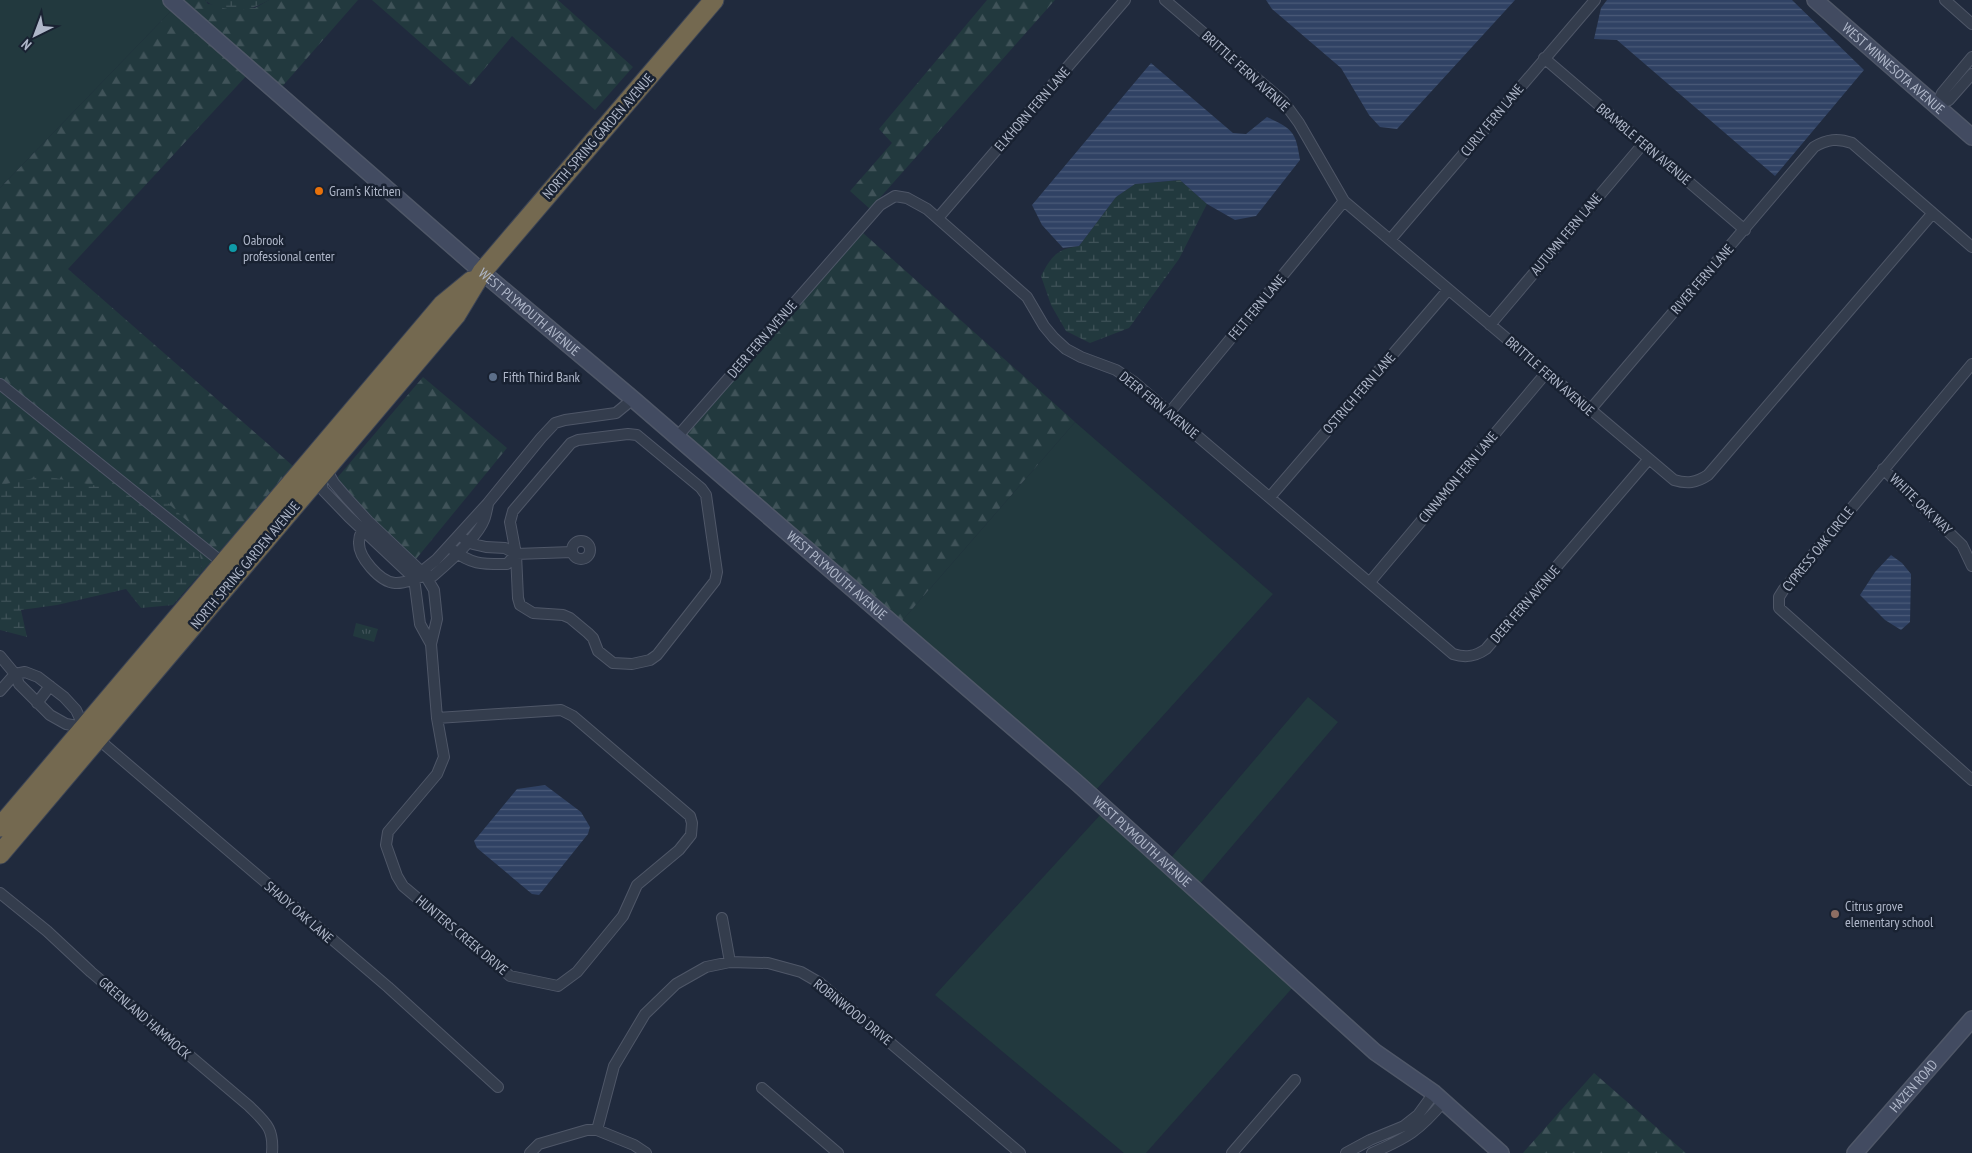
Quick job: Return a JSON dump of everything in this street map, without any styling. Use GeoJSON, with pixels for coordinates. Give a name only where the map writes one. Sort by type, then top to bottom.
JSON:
{"type":"FeatureCollection","features":[{"type":"Feature","properties":{"kind":"highway","name":"NORTH SPRING GARDEN AVENUE"},"geometry":{"type":"LineString","coordinates":[[0,854],[223,563],[318,470],[456,315],[482,272],[714,0]]}},
{"type":"Feature","properties":{"kind":"highway","name":"NORTH SPRING GARDEN AVENUE"},"geometry":{"type":"LineString","coordinates":[[0,827],[91,733],[302,498],[309,476],[318,470],[324,444],[443,304],[482,272]]}},
{"type":"Feature","properties":{"kind":"street","name":"WEST PLYMOUTH AVENUE"},"geometry":{"type":"LineString","coordinates":[[171,0],[482,272],[678,437],[1075,781],[1375,1052],[1439,1097],[1501,1153]]}},
{"type":"Feature","properties":{"kind":"street","name":"ELKHORN FERN LANE"},"geometry":{"type":"LineString","coordinates":[[938,218],[1125,0]]}},
{"type":"Feature","properties":{"kind":"street","name":"BRITTLE FERN AVENUE"},"geometry":{"type":"LineString","coordinates":[[1165,0],[1283,101],[1299,123],[1344,201],[1648,460],[1674,480],[1684,483],[1698,482],[1708,475],[1932,214]]}},
{"type":"Feature","properties":{"kind":"street","name":"CURLY FERN LANE"},"geometry":{"type":"LineString","coordinates":[[1390,240],[1595,0]]}},
{"type":"Feature","properties":{"kind":"street","name":"WEST MINNESOTA AVENUE"},"geometry":{"type":"LineString","coordinates":[[1815,0],[1972,137]]}},
{"type":"Feature","properties":{"kind":"street"},"geometry":{"type":"LineString","coordinates":[[1945,0],[1972,24]]}},
{"type":"Feature","properties":{"kind":"street"},"geometry":{"type":"LineString","coordinates":[[1936,106],[1942,93],[1972,57]]}},
{"type":"Feature","properties":{"kind":"street","name":"BRAMBLE FERN AVENUE"},"geometry":{"type":"LineString","coordinates":[[1544,58],[1745,230]]}},
{"type":"Feature","properties":{"kind":"street"},"geometry":{"type":"LineString","coordinates":[[1936,106],[1949,100],[1972,74]]}},
{"type":"Feature","properties":{"kind":"street","name":"RIVER FERN LANE"},"geometry":{"type":"LineString","coordinates":[[1590,410],[1814,147],[1823,142],[1834,140],[1852,143],[1932,214]]}},
{"type":"Feature","properties":{"kind":"street","name":"AUTUMN FERN LANE"},"geometry":{"type":"LineString","coordinates":[[1490,325],[1643,144]]}},
{"type":"Feature","properties":{"kind":"street","name":"DEER FERN AVENUE"},"geometry":{"type":"LineString","coordinates":[[678,437],[880,205],[895,196],[907,198],[927,209],[938,218],[1027,297],[1044,326],[1066,349],[1081,357],[1116,370],[1134,382],[1452,654],[1461,656],[1478,655],[1486,649],[1648,460]]}},
{"type":"Feature","properties":{"kind":"street","name":"FELT FERN LANE"},"geometry":{"type":"LineString","coordinates":[[1170,412],[1344,201]]}},
{"type":"Feature","properties":{"kind":"street"},"geometry":{"type":"LineString","coordinates":[[1932,214],[1972,248]]}},
{"type":"Feature","properties":{"kind":"street","name":"OSTRICH FERN LANE"},"geometry":{"type":"LineString","coordinates":[[1270,497],[1448,290]]}},
{"type":"Feature","properties":{"kind":"street","name":"CYPRESS OAK CIRCLE"},"geometry":{"type":"LineString","coordinates":[[1972,364],[1883,469],[1779,597],[1779,608],[1972,780]]}},
{"type":"Feature","properties":{"kind":"street","name":"CINNAMON FERN LANE"},"geometry":{"type":"LineString","coordinates":[[1370,582],[1546,373]]}},
{"type":"Feature","properties":{"kind":"street"},"geometry":{"type":"LineString","coordinates":[[0,384],[223,563]]}},
{"type":"Feature","properties":{"kind":"street"},"geometry":{"type":"LineString","coordinates":[[425,575],[426,568],[488,503],[555,423],[564,420],[616,413],[633,399]]}},
{"type":"Feature","properties":{"kind":"street"},"geometry":{"type":"LineString","coordinates":[[628,434],[637,435],[701,488],[706,495],[718,572],[715,581],[657,655],[641,662],[621,664],[603,656],[593,638],[570,618],[563,615],[533,613],[520,605],[516,554],[510,522],[513,511],[570,443],[578,440],[628,434]]}},
{"type":"Feature","properties":{"kind":"street","name":"WHITE OAK WAY"},"geometry":{"type":"LineString","coordinates":[[1883,469],[1962,545],[1972,566]]}},
{"type":"Feature","properties":{"kind":"street","name":"HUNTERS CREEK DRIVE"},"geometry":{"type":"LineString","coordinates":[[318,470],[324,490],[425,575],[434,590],[437,619],[431,644],[437,718],[444,757],[437,774],[388,832],[386,845],[398,876],[403,886],[510,976],[558,986],[577,972],[622,916],[637,885],[679,850],[691,836],[692,823],[690,816],[568,712],[561,710],[437,718]]}},
{"type":"Feature","properties":{"kind":"street"},"geometry":{"type":"LineString","coordinates":[[365,525],[359,542],[359,549],[372,569],[381,578],[398,584],[425,575],[433,576],[468,542],[484,521],[488,503]]}},
{"type":"Feature","properties":{"kind":"street","name":"HUNTERS CREEK DRIVE"},"geometry":{"type":"LineString","coordinates":[[365,525],[414,578],[420,624],[431,644]]}},
{"type":"Feature","properties":{"kind":"street"},"geometry":{"type":"LineString","coordinates":[[459,535],[468,542],[482,546],[504,548],[516,554],[572,552]]}},
{"type":"Feature","properties":{"kind":"street"},"geometry":{"type":"LineString","coordinates":[[448,546],[469,561],[481,564],[507,564],[516,554]]}},
{"type":"Feature","properties":{"kind":"street"},"geometry":{"type":"LineString","coordinates":[[476,562],[482,546]]}},
{"type":"Feature","properties":{"kind":"street"},"geometry":{"type":"LineString","coordinates":[[417,602],[435,600]]}},
{"type":"Feature","properties":{"kind":"street"},"geometry":{"type":"LineString","coordinates":[[0,656],[15,674],[19,684],[50,715],[66,724],[91,733]]}},
{"type":"Feature","properties":{"kind":"street"},"geometry":{"type":"LineString","coordinates":[[0,691],[15,674],[25,672],[38,677],[64,697],[76,710],[91,733]]}},
{"type":"Feature","properties":{"kind":"street"},"geometry":{"type":"LineString","coordinates":[[37,703],[50,686]]}},
{"type":"Feature","properties":{"kind":"street","name":"SHADY OAK LANE"},"geometry":{"type":"LineString","coordinates":[[91,733],[388,987],[498,1087]]}},
{"type":"Feature","properties":{"kind":"street","name":"GREENLAND HAMMOCK"},"geometry":{"type":"LineString","coordinates":[[0,893],[48,931],[91,972],[249,1106],[268,1125],[273,1143],[272,1153]]}},
{"type":"Feature","properties":{"kind":"street"},"geometry":{"type":"LineString","coordinates":[[722,918],[730,962]]}},
{"type":"Feature","properties":{"kind":"street","name":"ROBINWOOD DRIVE"},"geometry":{"type":"LineString","coordinates":[[597,1130],[614,1066],[645,1014],[676,984],[706,967],[730,962],[768,963],[802,972],[820,983],[1020,1153]]}},
{"type":"Feature","properties":{"kind":"street","name":"HAZEN ROAD"},"geometry":{"type":"LineString","coordinates":[[1855,1153],[1972,1019]]}},
{"type":"Feature","properties":{"kind":"street"},"geometry":{"type":"LineString","coordinates":[[1232,1153],[1295,1080]]}},
{"type":"Feature","properties":{"kind":"street"},"geometry":{"type":"LineString","coordinates":[[762,1088],[838,1153]]}},
{"type":"Feature","properties":{"kind":"street"},"geometry":{"type":"LineString","coordinates":[[1346,1153],[1370,1140],[1404,1126],[1439,1097]]}},
{"type":"Feature","properties":{"kind":"street"},"geometry":{"type":"LineString","coordinates":[[1372,1153],[1414,1133],[1427,1122],[1439,1097]]}},
{"type":"Feature","properties":{"kind":"street"},"geometry":{"type":"LineString","coordinates":[[530,1153],[539,1144],[587,1130],[597,1130],[634,1145],[646,1153]]}},
{"type":"Feature","properties":{"kind":"green space"},"geometry":{"type":"Polygon","coordinates":[[[0,0],[163,0],[173,9],[0,188],[0,0]]]}},
{"type":"Feature","properties":{"kind":"green space"},"geometry":{"type":"Polygon","coordinates":[[[181,0],[205,0],[208,4],[255,8],[269,0],[358,0],[280,89],[181,0]]]}},
{"type":"Feature","properties":{"kind":"green space"},"geometry":{"type":"Polygon","coordinates":[[[205,0],[269,0],[245,10],[233,10],[219,7],[205,0]]]}},
{"type":"Feature","properties":{"kind":"green space"},"geometry":{"type":"Polygon","coordinates":[[[372,0],[558,0],[633,67],[595,110],[512,36],[470,86],[372,0]]]}},
{"type":"Feature","properties":{"kind":"green space"},"geometry":{"type":"Polygon","coordinates":[[[987,0],[1055,0],[870,209],[850,191],[892,143],[879,129],[987,0]]]}},
{"type":"Feature","properties":{"kind":"green space"},"geometry":{"type":"Polygon","coordinates":[[[173,9],[248,74],[68,269],[293,466],[202,572],[197,530],[130,492],[0,492],[0,188],[173,9]]]}},
{"type":"Feature","properties":{"kind":"green space"},"geometry":{"type":"Polygon","coordinates":[[[1180,180],[1207,204],[1179,259],[1129,328],[1090,343],[1066,331],[1051,305],[1041,276],[1051,259],[1065,249],[1079,246],[1116,197],[1135,184],[1180,180]]]}},
{"type":"Feature","properties":{"kind":"green space"},"geometry":{"type":"Polygon","coordinates":[[[862,232],[1075,422],[900,623],[684,436],[862,232]]]}},
{"type":"Feature","properties":{"kind":"green space"},"geometry":{"type":"Polygon","coordinates":[[[423,377],[507,448],[416,559],[371,517],[337,478],[423,377]]]}},
{"type":"Feature","properties":{"kind":"green space"},"geometry":{"type":"Polygon","coordinates":[[[1075,422],[1273,594],[1094,792],[900,623],[1075,422]]]}},
{"type":"Feature","properties":{"kind":"green space"},"geometry":{"type":"Polygon","coordinates":[[[44,476],[130,492],[156,492],[197,530],[202,572],[173,605],[141,608],[126,589],[57,605],[21,610],[27,637],[0,630],[0,492],[6,484],[44,476]]]}},
{"type":"Feature","properties":{"kind":"green space"},"geometry":{"type":"Polygon","coordinates":[[[356,623],[378,629],[374,642],[353,636],[356,623]]]}},
{"type":"Feature","properties":{"kind":"green space"},"geometry":{"type":"Polygon","coordinates":[[[1308,697],[1338,722],[1198,886],[1169,860],[1308,697]]]}},
{"type":"Feature","properties":{"kind":"green space"},"geometry":{"type":"Polygon","coordinates":[[[1102,813],[1294,986],[1146,1153],[1124,1153],[935,995],[1102,813]]]}},
{"type":"Feature","properties":{"kind":"green space"},"geometry":{"type":"Polygon","coordinates":[[[1594,1073],[1686,1153],[1523,1153],[1594,1073]]]}},
{"type":"Feature","properties":{"kind":"water"},"geometry":{"type":"Polygon","coordinates":[[[1266,0],[1515,0],[1397,129],[1380,127],[1369,115],[1341,68],[1272,9],[1266,0]]]}},
{"type":"Feature","properties":{"kind":"water"},"geometry":{"type":"Polygon","coordinates":[[[1607,0],[1792,0],[1864,70],[1775,176],[1617,40],[1594,39],[1601,8],[1607,0]]]}},
{"type":"Feature","properties":{"kind":"water"},"geometry":{"type":"Polygon","coordinates":[[[1151,63],[1233,133],[1246,134],[1267,117],[1288,128],[1295,137],[1300,160],[1256,216],[1235,220],[1207,204],[1180,180],[1135,184],[1116,197],[1079,246],[1063,248],[1042,225],[1032,205],[1151,63]]]}},
{"type":"Feature","properties":{"kind":"water"},"geometry":{"type":"Polygon","coordinates":[[[1891,555],[1902,563],[1911,574],[1910,622],[1901,630],[1885,620],[1860,595],[1875,572],[1891,555]]]}},
{"type":"Feature","properties":{"kind":"water"},"geometry":{"type":"Polygon","coordinates":[[[545,785],[581,812],[590,827],[588,834],[539,895],[532,894],[477,848],[474,841],[517,789],[545,785]]]}},
{"type":"Feature","properties":{"kind":"place","name":"Gram's Kitchen"},"geometry":{"type":"Point","coordinates":[319,191]}},
{"type":"Feature","properties":{"kind":"place","name":"Oabrook professional center"},"geometry":{"type":"Point","coordinates":[233,248]}},
{"type":"Feature","properties":{"kind":"place","name":"Fifth Third Bank"},"geometry":{"type":"Point","coordinates":[493,377]}},
{"type":"Feature","properties":{"kind":"place","name":"Citrus grove elementary school"},"geometry":{"type":"Point","coordinates":[1835,914]}}]}
